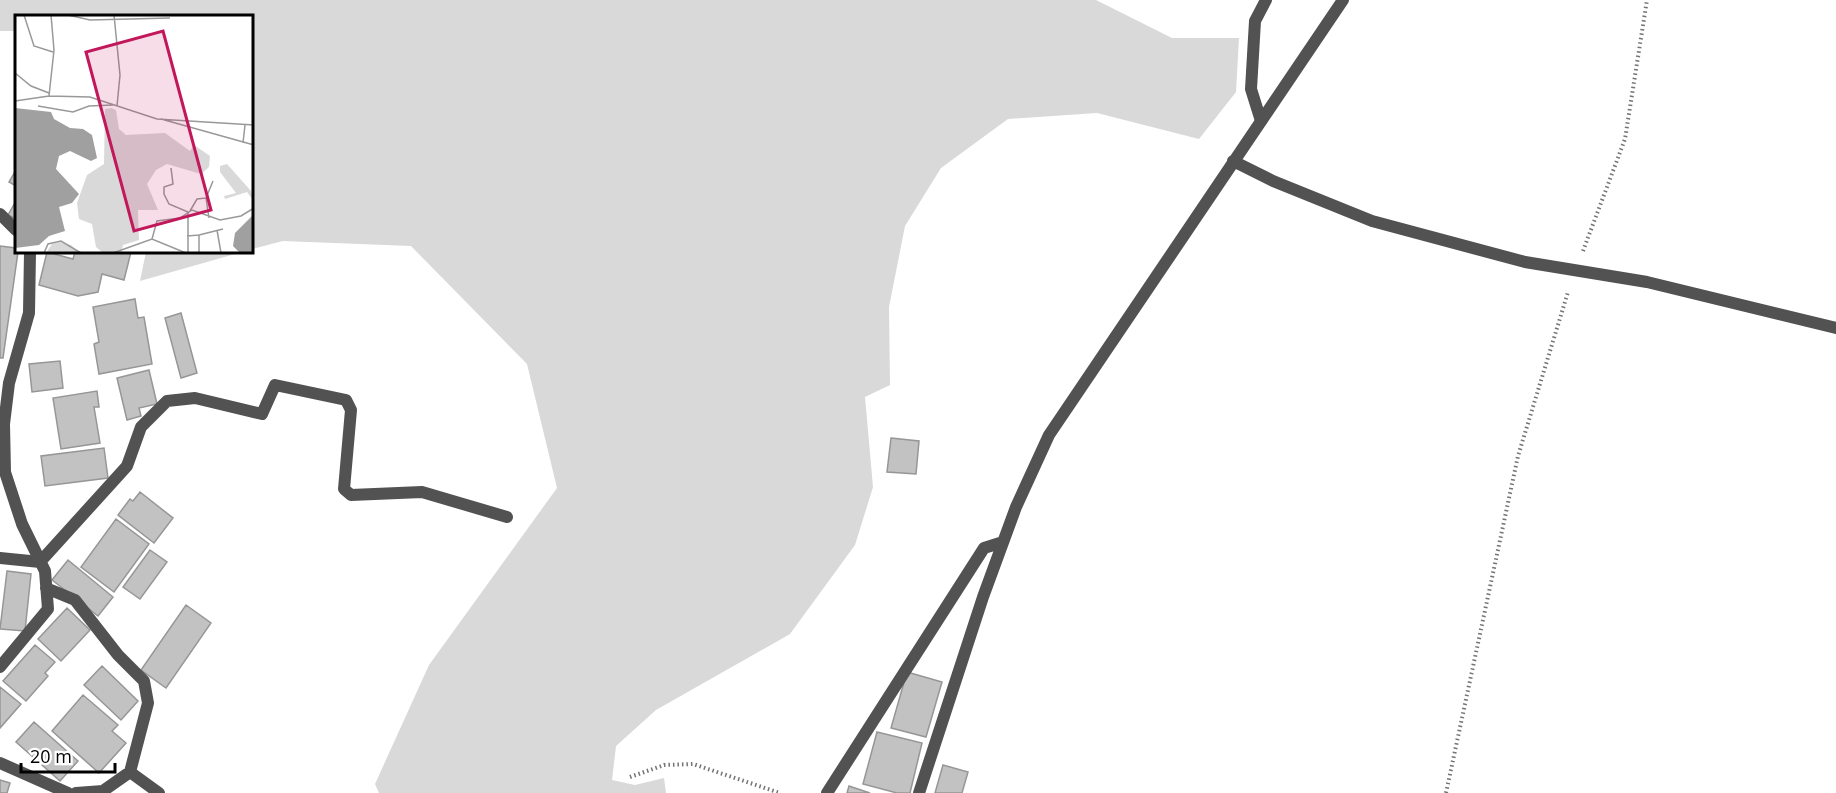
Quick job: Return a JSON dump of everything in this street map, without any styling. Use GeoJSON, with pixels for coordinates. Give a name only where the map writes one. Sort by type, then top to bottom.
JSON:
{"type":"FeatureCollection","features":[{"type":"Feature","properties":{"kind":"street"},"geometry":{"type":"LineString","coordinates":[[1261,121],[1251,89],[1255,21],[1266,0]]}},
{"type":"Feature","properties":{"kind":"street"},"geometry":{"type":"LineString","coordinates":[[919,793],[1003,542],[1016,507],[1049,435],[1343,0]]}},
{"type":"Feature","properties":{"kind":"street"},"geometry":{"type":"LineString","coordinates":[[1233,161],[1273,181],[1372,221],[1525,262],[1647,282],[1836,328]]}},
{"type":"Feature","properties":{"kind":"street"},"geometry":{"type":"LineString","coordinates":[[0,214],[15,229]]}},
{"type":"Feature","properties":{"kind":"street"},"geometry":{"type":"LineString","coordinates":[[0,666],[48,609],[45,571],[22,524],[5,472],[4,424],[9,383],[29,313],[30,254]]}},
{"type":"Feature","properties":{"kind":"street"},"geometry":{"type":"LineString","coordinates":[[40,562],[127,466],[141,427],[166,401],[195,398],[262,414],[275,384],[346,400],[351,410],[344,489],[351,495],[422,492],[507,517]]}},
{"type":"Feature","properties":{"kind":"street"},"geometry":{"type":"LineString","coordinates":[[827,793],[984,548],[1003,542]]}},
{"type":"Feature","properties":{"kind":"street"},"geometry":{"type":"LineString","coordinates":[[0,558],[40,562]]}},
{"type":"Feature","properties":{"kind":"street"},"geometry":{"type":"LineString","coordinates":[[46,588],[75,600],[118,655],[144,681],[148,703],[129,772],[102,792],[76,793]]}},
{"type":"Feature","properties":{"kind":"street"},"geometry":{"type":"LineString","coordinates":[[0,763],[68,793]]}},
{"type":"Feature","properties":{"kind":"street"},"geometry":{"type":"LineString","coordinates":[[129,772],[159,793]]}},
{"type":"Feature","properties":{"kind":"path"},"geometry":{"type":"LineString","coordinates":[[1446,793],[1518,456],[1575,270],[1625,139],[1647,0]]}},
{"type":"Feature","properties":{"kind":"path"},"geometry":{"type":"LineString","coordinates":[[630,777],[664,765],[693,764],[780,793]]}},
{"type":"Feature","properties":{"kind":"shaded area"},"geometry":{"type":"Polygon","coordinates":[[[0,0],[1096,0],[1172,38],[1239,38],[1236,92],[1199,139],[1097,113],[1008,119],[941,168],[905,226],[889,307],[890,385],[865,397],[873,487],[855,545],[790,634],[656,710],[616,746],[612,780],[635,785],[664,778],[666,793],[379,793],[375,784],[429,665],[557,488],[527,364],[411,246],[283,241],[254,248],[254,15],[15,15],[15,31],[0,31],[0,0]]]}},
{"type":"Feature","properties":{"kind":"shaded area"},"geometry":{"type":"Polygon","coordinates":[[[146,254],[235,254],[140,281],[146,254]]]}},
{"type":"Feature","properties":{"kind":"building"},"geometry":{"type":"Polygon","coordinates":[[[15,172],[15,185],[9,182],[15,172]]]}},
{"type":"Feature","properties":{"kind":"building"},"geometry":{"type":"Polygon","coordinates":[[[15,203],[15,218],[8,215],[15,203]]]}},
{"type":"Feature","properties":{"kind":"building"},"geometry":{"type":"Polygon","coordinates":[[[0,246],[15,248],[15,254],[18,254],[3,358],[0,358],[0,246]]]}},
{"type":"Feature","properties":{"kind":"building"},"geometry":{"type":"Polygon","coordinates":[[[47,254],[73,259],[74,254],[130,254],[124,280],[102,274],[98,292],[78,296],[39,285],[47,254]]]}},
{"type":"Feature","properties":{"kind":"building"},"geometry":{"type":"Polygon","coordinates":[[[135,299],[138,318],[144,317],[152,364],[99,374],[94,344],[99,342],[93,307],[135,299]]]}},
{"type":"Feature","properties":{"kind":"building"},"geometry":{"type":"Polygon","coordinates":[[[181,313],[197,373],[181,378],[165,318],[181,313]]]}},
{"type":"Feature","properties":{"kind":"building"},"geometry":{"type":"Polygon","coordinates":[[[60,361],[63,388],[32,392],[29,364],[60,361]]]}},
{"type":"Feature","properties":{"kind":"building"},"geometry":{"type":"Polygon","coordinates":[[[149,370],[157,404],[139,408],[141,416],[127,420],[117,378],[149,370]]]}},
{"type":"Feature","properties":{"kind":"building"},"geometry":{"type":"Polygon","coordinates":[[[97,391],[99,407],[94,407],[100,443],[61,449],[53,398],[97,391]]]}},
{"type":"Feature","properties":{"kind":"building"},"geometry":{"type":"Polygon","coordinates":[[[891,438],[919,441],[916,474],[887,472],[891,438]]]}},
{"type":"Feature","properties":{"kind":"building"},"geometry":{"type":"Polygon","coordinates":[[[104,448],[108,478],[45,486],[41,456],[104,448]]]}},
{"type":"Feature","properties":{"kind":"building"},"geometry":{"type":"Polygon","coordinates":[[[140,492],[173,518],[154,543],[118,515],[130,499],[133,501],[140,492]]]}},
{"type":"Feature","properties":{"kind":"building"},"geometry":{"type":"Polygon","coordinates":[[[116,519],[149,544],[114,592],[81,567],[116,519]]]}},
{"type":"Feature","properties":{"kind":"building"},"geometry":{"type":"Polygon","coordinates":[[[150,550],[167,562],[140,599],[123,587],[150,550]]]}},
{"type":"Feature","properties":{"kind":"building"},"geometry":{"type":"Polygon","coordinates":[[[68,560],[113,597],[98,616],[52,580],[68,560]]]}},
{"type":"Feature","properties":{"kind":"building"},"geometry":{"type":"Polygon","coordinates":[[[7,571],[31,574],[25,631],[0,629],[7,571]]]}},
{"type":"Feature","properties":{"kind":"building"},"geometry":{"type":"Polygon","coordinates":[[[186,605],[211,623],[166,688],[141,670],[186,605]]]}},
{"type":"Feature","properties":{"kind":"building"},"geometry":{"type":"Polygon","coordinates":[[[67,608],[90,630],[61,661],[38,639],[67,608]]]}},
{"type":"Feature","properties":{"kind":"building"},"geometry":{"type":"Polygon","coordinates":[[[35,645],[55,662],[45,673],[48,676],[26,701],[3,681],[35,645]]]}},
{"type":"Feature","properties":{"kind":"building"},"geometry":{"type":"Polygon","coordinates":[[[102,666],[138,701],[121,720],[84,685],[102,666]]]}},
{"type":"Feature","properties":{"kind":"building"},"geometry":{"type":"Polygon","coordinates":[[[907,672],[942,682],[926,737],[891,728],[907,672]]]}},
{"type":"Feature","properties":{"kind":"building"},"geometry":{"type":"Polygon","coordinates":[[[0,687],[21,704],[0,728],[0,687]]]}},
{"type":"Feature","properties":{"kind":"building"},"geometry":{"type":"Polygon","coordinates":[[[83,695],[118,725],[112,731],[126,743],[99,773],[52,731],[83,695]]]}},
{"type":"Feature","properties":{"kind":"building"},"geometry":{"type":"Polygon","coordinates":[[[34,722],[78,761],[60,781],[16,742],[34,722]]]}},
{"type":"Feature","properties":{"kind":"building"},"geometry":{"type":"Polygon","coordinates":[[[877,732],[922,743],[910,793],[897,793],[863,784],[877,732]]]}},
{"type":"Feature","properties":{"kind":"building"},"geometry":{"type":"Polygon","coordinates":[[[943,765],[968,772],[962,793],[935,793],[943,765]]]}},
{"type":"Feature","properties":{"kind":"building"},"geometry":{"type":"Polygon","coordinates":[[[0,780],[10,783],[7,793],[0,793],[0,780]]]}},
{"type":"Feature","properties":{"kind":"building"},"geometry":{"type":"Polygon","coordinates":[[[849,786],[870,793],[847,793],[849,786]]]}}]}
